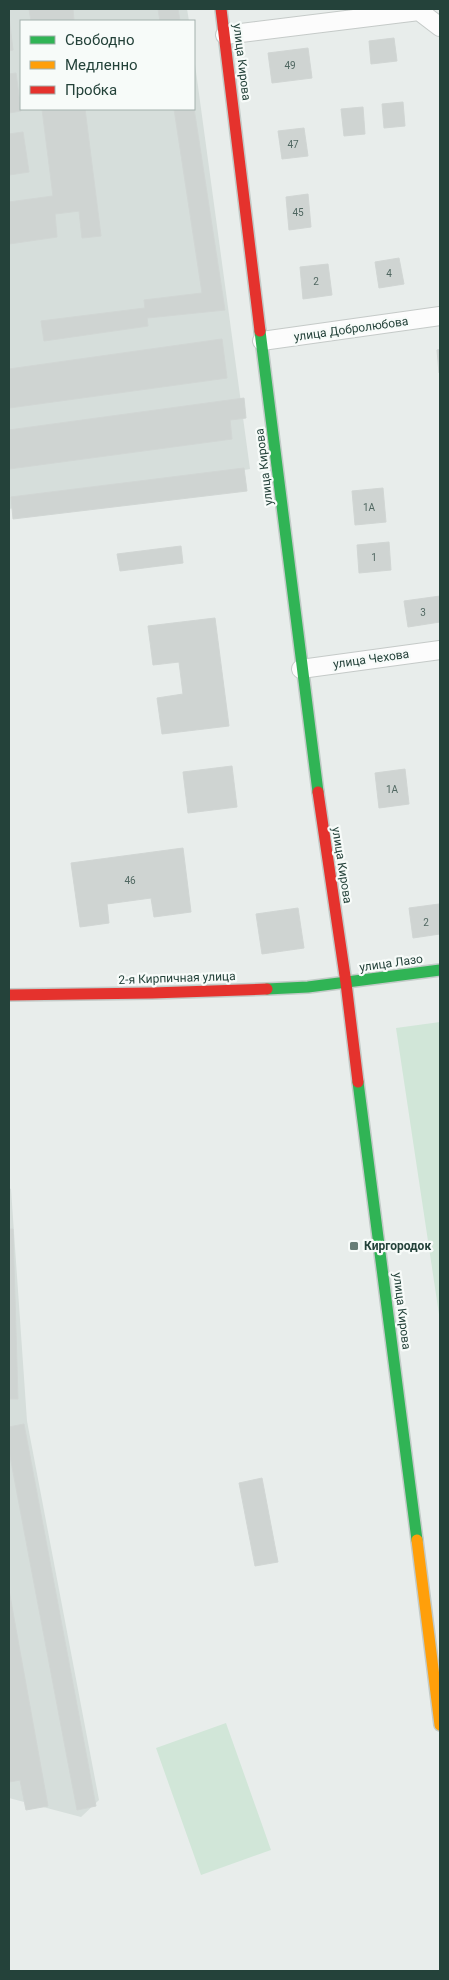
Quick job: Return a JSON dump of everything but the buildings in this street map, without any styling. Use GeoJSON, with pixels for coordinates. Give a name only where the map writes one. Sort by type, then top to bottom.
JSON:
{"type":"FeatureCollection","features":[{"type":"Feature","properties":{"kind":"main road","name":"улица Кирова"},"geometry":{"type":"LineString","coordinates":[[221,9],[301,669],[346,983],[440,1725]]}},
{"type":"Feature","properties":{"kind":"main road","name":"улица Лазо"},"geometry":{"type":"LineString","coordinates":[[346,983],[440,970]]}},
{"type":"Feature","properties":{"kind":"main road","name":"2-я Кирпичная улица"},"geometry":{"type":"LineString","coordinates":[[9,995],[152,993],[308,987],[346,983]]}},
{"type":"Feature","properties":{"kind":"street"},"geometry":{"type":"LineString","coordinates":[[225,35],[420,10],[440,27]]}},
{"type":"Feature","properties":{"kind":"street","name":"улица Добролюбова"},"geometry":{"type":"LineString","coordinates":[[262,341],[440,316]]}},
{"type":"Feature","properties":{"kind":"street","name":"улица Чехова"},"geometry":{"type":"LineString","coordinates":[[301,669],[440,650]]}},
{"type":"Feature","properties":{"kind":"shaded area"},"geometry":{"type":"Polygon","coordinates":[[[9,9],[187,9],[189,20],[20,20],[20,110],[195,110],[195,64],[250,469],[9,509],[9,9]]]}},
{"type":"Feature","properties":{"kind":"shaded area"},"geometry":{"type":"Polygon","coordinates":[[[9,1188],[11,1189],[27,1421],[99,1800],[81,1817],[9,1798],[9,1188]]]}},
{"type":"Feature","properties":{"kind":"green space"},"geometry":{"type":"Polygon","coordinates":[[[440,1022],[440,1321],[396,1028],[440,1022]]]}},
{"type":"Feature","properties":{"kind":"green space"},"geometry":{"type":"Polygon","coordinates":[[[226,1723],[271,1850],[201,1875],[156,1748],[226,1723]]]}},
{"type":"Feature","properties":{"kind":"traffic: fast"},"geometry":{"type":"LineString","coordinates":[[260,331],[318,792]]}},
{"type":"Feature","properties":{"kind":"traffic: fast"},"geometry":{"type":"LineString","coordinates":[[267,989],[308,987],[440,970]]}},
{"type":"Feature","properties":{"kind":"traffic: fast"},"geometry":{"type":"LineString","coordinates":[[358,1082],[417,1540]]}},
{"type":"Feature","properties":{"kind":"traffic: slow"},"geometry":{"type":"LineString","coordinates":[[417,1540],[440,1725]]}},
{"type":"Feature","properties":{"kind":"traffic: jam"},"geometry":{"type":"LineString","coordinates":[[221,9],[260,331]]}},
{"type":"Feature","properties":{"kind":"traffic: jam"},"geometry":{"type":"LineString","coordinates":[[318,792],[346,983],[358,1082]]}},
{"type":"Feature","properties":{"kind":"traffic: jam"},"geometry":{"type":"LineString","coordinates":[[9,995],[267,989]]}},
{"type":"Feature","properties":{"kind":"place","name":"Киргородок"},"geometry":{"type":"Point","coordinates":[354,1246]}}]}
